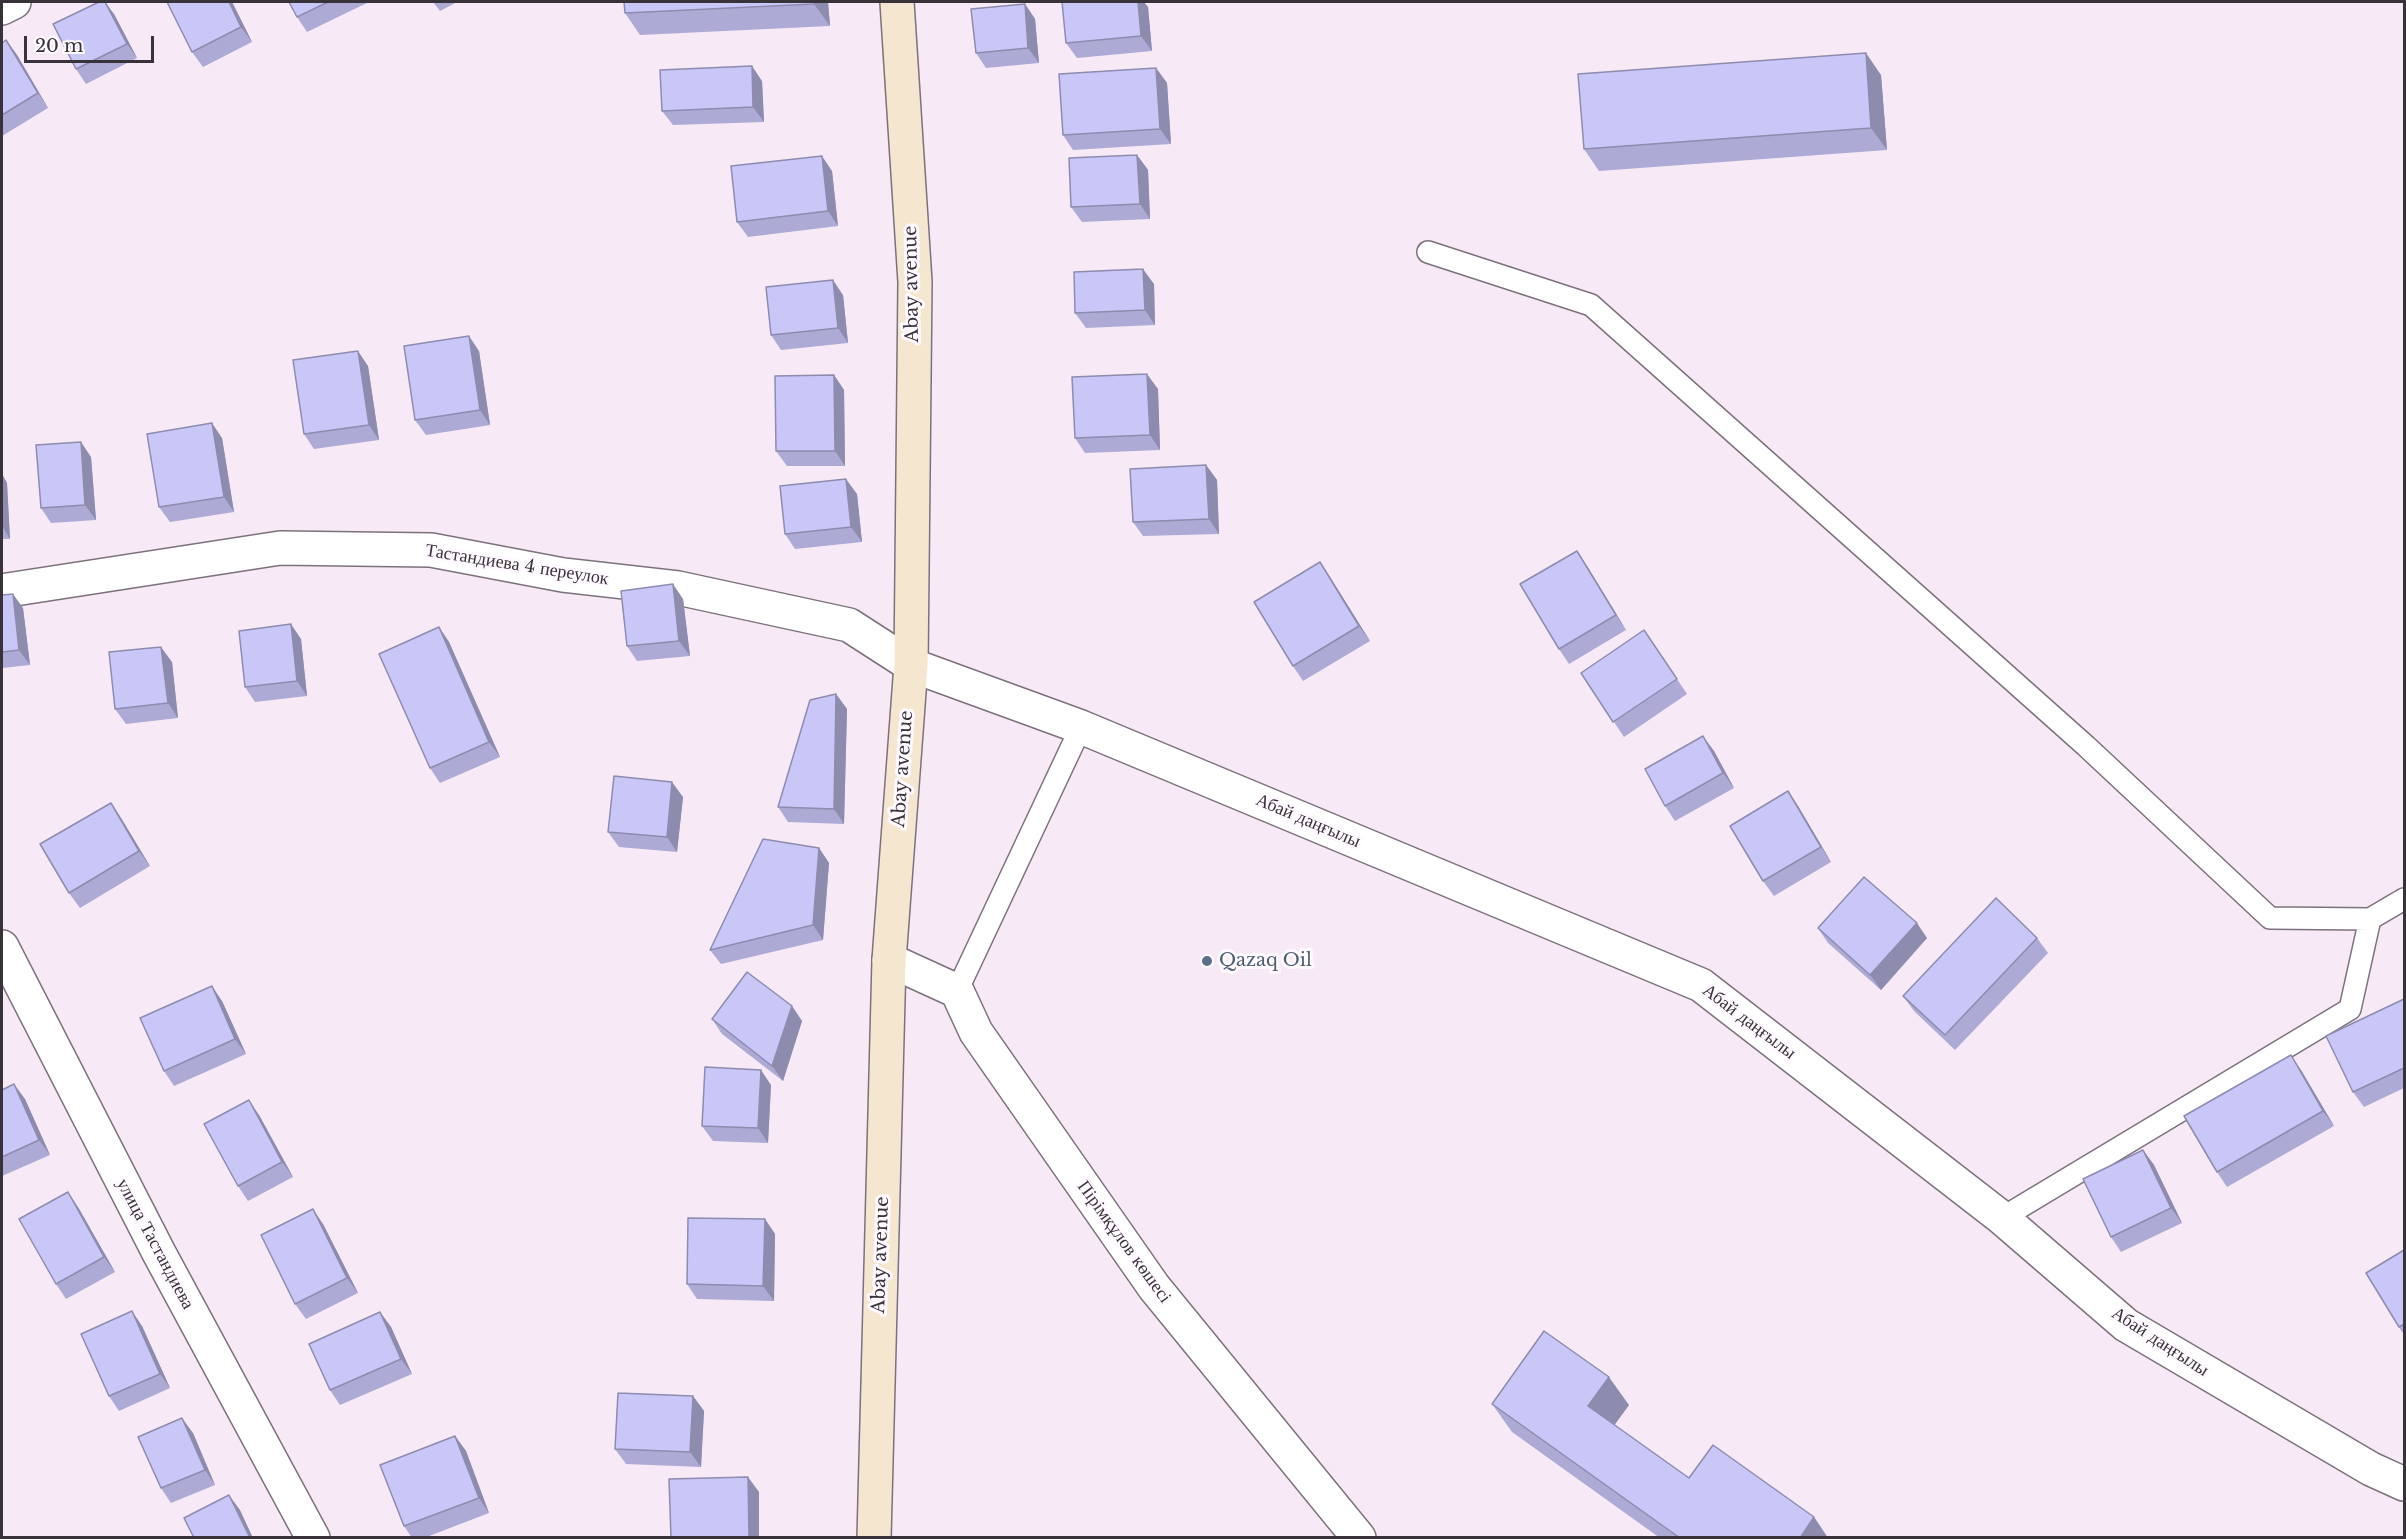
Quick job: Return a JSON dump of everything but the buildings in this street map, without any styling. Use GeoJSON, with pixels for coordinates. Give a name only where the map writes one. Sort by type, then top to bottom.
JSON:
{"type":"FeatureCollection","features":[{"type":"Feature","properties":{"kind":"street"},"geometry":{"type":"LineString","coordinates":[[2,8],[14,2]]}},
{"type":"Feature","properties":{"kind":"street","name":"Abay avenue"},"geometry":{"type":"LineString","coordinates":[[874,1538],[889,960],[911,665],[915,282],[897,2]]}},
{"type":"Feature","properties":{"kind":"street","name":"Тастандиева 4 переулок"},"geometry":{"type":"LineString","coordinates":[[2,591],[279,548],[431,550],[563,575],[678,588],[849,625],[911,665]]}},
{"type":"Feature","properties":{"kind":"street","name":"Абай даңғылы"},"geometry":{"type":"LineString","coordinates":[[911,665],[1082,727],[1701,985],[2002,1218],[2126,1325],[2371,1469],[2404,1484]]}},
{"type":"Feature","properties":{"kind":"street","name":"улица Тастандиева"},"geometry":{"type":"LineString","coordinates":[[2,947],[159,1253],[313,1538]]}},
{"type":"Feature","properties":{"kind":"street"},"geometry":{"type":"LineString","coordinates":[[889,960],[957,991]]}},
{"type":"Feature","properties":{"kind":"street","name":"Пірімқұлов көшесі"},"geometry":{"type":"LineString","coordinates":[[957,991],[976,1032],[1154,1287],[1359,1538]]}},
{"type":"Feature","properties":{"kind":"lane"},"geometry":{"type":"LineString","coordinates":[[1428,252],[1591,304],[2086,746],[2270,918],[2370,919],[2404,900]]}},
{"type":"Feature","properties":{"kind":"lane"},"geometry":{"type":"LineString","coordinates":[[957,991],[1082,727]]}},
{"type":"Feature","properties":{"kind":"lane"},"geometry":{"type":"LineString","coordinates":[[2002,1218],[2350,1009],[2370,919]]}},
{"type":"Feature","properties":{"kind":"place","name":"Qazaq Oil"},"geometry":{"type":"Point","coordinates":[1207,961]}}]}
